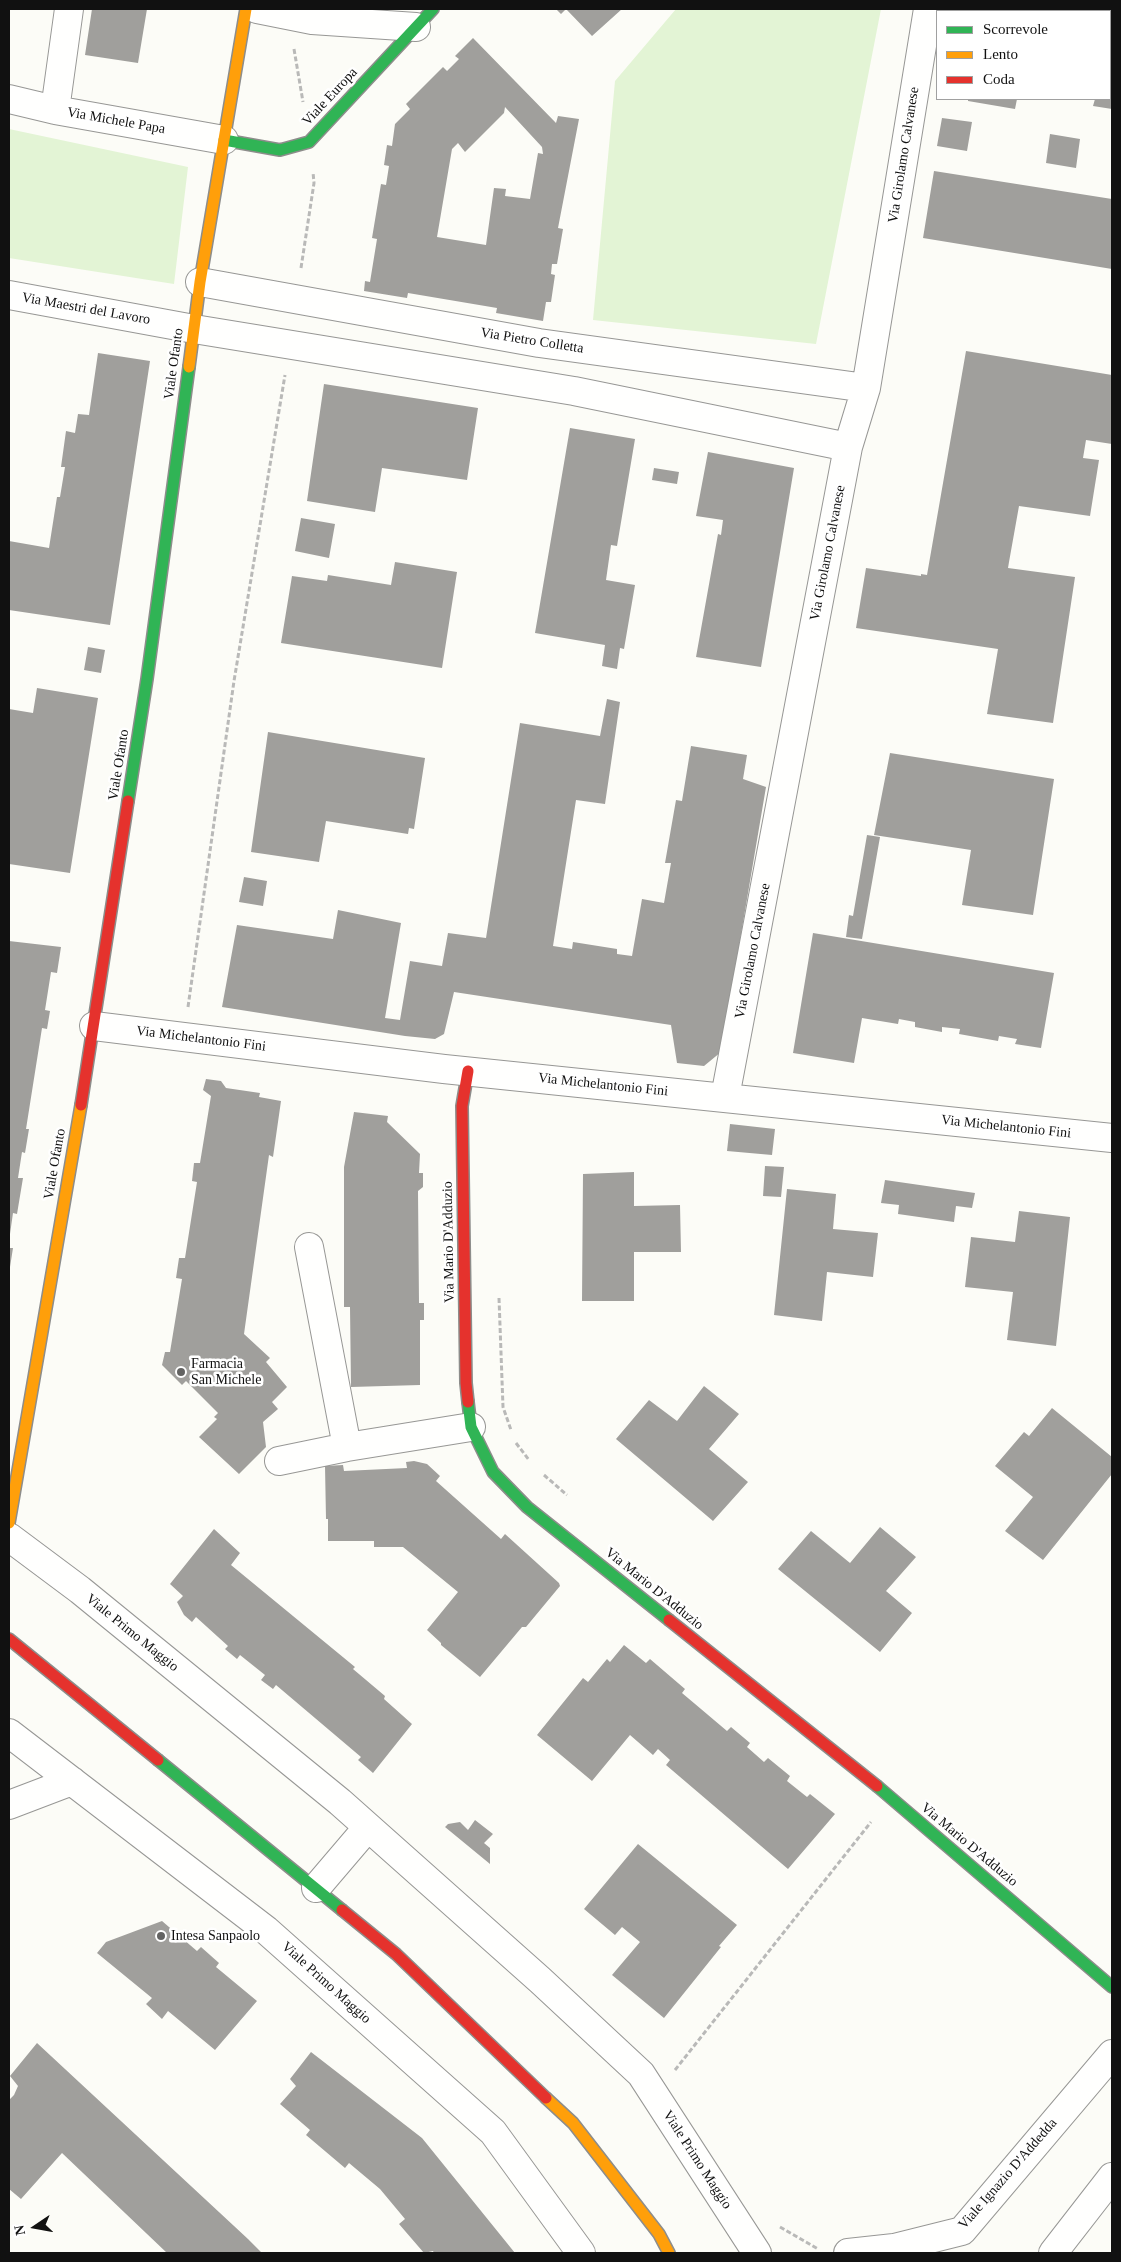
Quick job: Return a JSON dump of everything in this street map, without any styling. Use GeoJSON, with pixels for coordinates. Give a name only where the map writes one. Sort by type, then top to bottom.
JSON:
{"type":"FeatureCollection","features":[{"type":"Feature","properties":{"kind":"street"},"geometry":{"type":"LineString","coordinates":[[55,110],[70,9]]}},
{"type":"Feature","properties":{"kind":"street","name":"Viale Ofanto"},"geometry":{"type":"LineString","coordinates":[[9,1523],[94,1026],[147,679],[200,282],[246,9]]}},
{"type":"Feature","properties":{"kind":"street"},"geometry":{"type":"LineString","coordinates":[[257,9],[312,20],[424,18]]}},
{"type":"Feature","properties":{"kind":"street","name":"Via Girolamo Calvanese"},"geometry":{"type":"LineString","coordinates":[[726,1097],[848,447],[866,388],[928,9]]}},
{"type":"Feature","properties":{"kind":"street","name":"Viale Europa"},"geometry":{"type":"LineString","coordinates":[[224,140],[280,150],[309,142],[424,18]]}},
{"type":"Feature","properties":{"kind":"street","name":"Via Michele Papa"},"geometry":{"type":"LineString","coordinates":[[9,99],[55,110],[224,140]]}},
{"type":"Feature","properties":{"kind":"street","name":"Via Pietro Colletta"},"geometry":{"type":"LineString","coordinates":[[200,282],[540,343],[866,388]]}},
{"type":"Feature","properties":{"kind":"street","name":"Via Maestri del Lavoro"},"geometry":{"type":"LineString","coordinates":[[9,295],[194,329]]}},
{"type":"Feature","properties":{"kind":"street"},"geometry":{"type":"LineString","coordinates":[[194,329],[574,391],[848,447]]}},
{"type":"Feature","properties":{"kind":"street","name":"Via Michelantonio Fini"},"geometry":{"type":"LineString","coordinates":[[94,1026],[468,1071],[1112,1138]]}},
{"type":"Feature","properties":{"kind":"street","name":"Via Mario D'Adduzio"},"geometry":{"type":"LineString","coordinates":[[468,1071],[462,1106],[466,1383],[471,1427],[493,1472],[527,1506],[890,1797],[1112,1987]]}},
{"type":"Feature","properties":{"kind":"street"},"geometry":{"type":"LineString","coordinates":[[309,1247],[346,1447]]}},
{"type":"Feature","properties":{"kind":"street"},"geometry":{"type":"LineString","coordinates":[[279,1462],[346,1447],[471,1427]]}},
{"type":"Feature","properties":{"kind":"street","name":"Viale Primo Maggio"},"geometry":{"type":"LineString","coordinates":[[9,1537],[80,1590],[340,1802],[540,1980],[641,2074],[757,2253]]}},
{"type":"Feature","properties":{"kind":"street"},"geometry":{"type":"LineString","coordinates":[[9,1639],[396,1954],[573,2123],[659,2234],[669,2253]]}},
{"type":"Feature","properties":{"kind":"street","name":"Viale Primo Maggio"},"geometry":{"type":"LineString","coordinates":[[9,1733],[266,1930],[493,2132],[581,2253]]}},
{"type":"Feature","properties":{"kind":"street"},"geometry":{"type":"LineString","coordinates":[[9,1804],[72,1781]]}},
{"type":"Feature","properties":{"kind":"street"},"geometry":{"type":"LineString","coordinates":[[316,1888],[368,1827]]}},
{"type":"Feature","properties":{"kind":"street","name":"Viale Ignazio D'Addedda"},"geometry":{"type":"LineString","coordinates":[[848,2253],[894,2248],[962,2231],[1112,2054]]}},
{"type":"Feature","properties":{"kind":"street"},"geometry":{"type":"LineString","coordinates":[[1053,2253],[1112,2177]]}},
{"type":"Feature","properties":{"kind":"path"},"geometry":{"type":"LineString","coordinates":[[289,14],[309,142]]}},
{"type":"Feature","properties":{"kind":"green space"},"geometry":{"type":"Polygon","coordinates":[[[676,9],[881,9],[816,344],[593,320],[615,81],[676,9]]]}},
{"type":"Feature","properties":{"kind":"green space"},"geometry":{"type":"Polygon","coordinates":[[[9,129],[188,167],[174,284],[9,258],[9,129]]]}},
{"type":"Feature","properties":{"kind":"building"},"geometry":{"type":"Polygon","coordinates":[[[92,9],[147,9],[138,63],[85,55],[92,9]]]}},
{"type":"Feature","properties":{"kind":"building"},"geometry":{"type":"Polygon","coordinates":[[[556,9],[566,9],[561,14],[556,9]]]}},
{"type":"Feature","properties":{"kind":"building"},"geometry":{"type":"Polygon","coordinates":[[[566,9],[622,9],[592,36],[566,9]]]}},
{"type":"Feature","properties":{"kind":"building"},"geometry":{"type":"Polygon","coordinates":[[[967,9],[1078,9],[1078,10],[967,9]]]}},
{"type":"Feature","properties":{"kind":"building"},"geometry":{"type":"Polygon","coordinates":[[[1111,20],[1112,109],[1093,106],[1095,100],[1111,100],[1111,20]]]}},
{"type":"Feature","properties":{"kind":"building"},"geometry":{"type":"Polygon","coordinates":[[[473,38],[556,123],[558,116],[579,119],[558,228],[563,229],[557,264],[552,264],[551,274],[555,275],[551,302],[546,302],[543,321],[496,313],[497,308],[408,293],[407,298],[364,291],[365,281],[370,282],[377,239],[372,238],[381,184],[386,185],[389,166],[384,165],[387,145],[392,146],[395,124],[410,109],[406,104],[443,67],[447,71],[459,59],[455,56],[473,38]],[[505,107],[504,113],[465,152],[458,143],[452,149],[437,237],[486,245],[494,188],[506,189],[505,196],[530,199],[538,153],[543,154],[542,147],[505,107]]]}},
{"type":"Feature","properties":{"kind":"building"},"geometry":{"type":"Polygon","coordinates":[[[968,100],[1017,100],[1015,109],[968,100]]]}},
{"type":"Feature","properties":{"kind":"building"},"geometry":{"type":"Polygon","coordinates":[[[942,118],[972,122],[967,151],[937,146],[942,118]]]}},
{"type":"Feature","properties":{"kind":"building"},"geometry":{"type":"Polygon","coordinates":[[[1050,134],[1080,139],[1076,168],[1046,163],[1050,134]]]}},
{"type":"Feature","properties":{"kind":"building"},"geometry":{"type":"Polygon","coordinates":[[[934,171],[1112,199],[1112,269],[923,238],[934,171]]]}},
{"type":"Feature","properties":{"kind":"building"},"geometry":{"type":"Polygon","coordinates":[[[966,351],[1112,375],[1112,444],[1086,440],[1083,458],[1099,460],[1090,516],[1019,506],[1009,562],[1008,568],[1075,577],[1053,723],[987,714],[998,649],[856,628],[866,568],[921,576],[921,574],[927,575],[966,351]]]}},
{"type":"Feature","properties":{"kind":"building"},"geometry":{"type":"Polygon","coordinates":[[[98,353],[150,361],[110,625],[9,610],[9,541],[49,548],[57,497],[60,497],[65,467],[61,467],[66,431],[75,433],[78,414],[89,415],[98,353]]]}},
{"type":"Feature","properties":{"kind":"building"},"geometry":{"type":"Polygon","coordinates":[[[324,384],[478,408],[467,480],[382,468],[375,512],[307,501],[324,384]]]}},
{"type":"Feature","properties":{"kind":"building"},"geometry":{"type":"Polygon","coordinates":[[[570,428],[635,439],[617,546],[611,545],[606,580],[635,585],[624,649],[620,648],[617,669],[602,666],[605,645],[535,633],[570,428]]]}},
{"type":"Feature","properties":{"kind":"building"},"geometry":{"type":"Polygon","coordinates":[[[708,452],[794,468],[761,667],[696,657],[718,534],[721,535],[723,520],[696,516],[708,452]]]}},
{"type":"Feature","properties":{"kind":"building"},"geometry":{"type":"Polygon","coordinates":[[[654,468],[679,472],[677,484],[652,480],[654,468]]]}},
{"type":"Feature","properties":{"kind":"building"},"geometry":{"type":"Polygon","coordinates":[[[301,518],[335,524],[329,558],[295,551],[301,518]]]}},
{"type":"Feature","properties":{"kind":"building"},"geometry":{"type":"Polygon","coordinates":[[[395,562],[457,572],[442,668],[281,643],[292,576],[327,581],[328,575],[391,585],[395,562]]]}},
{"type":"Feature","properties":{"kind":"building"},"geometry":{"type":"Polygon","coordinates":[[[88,647],[105,650],[101,673],[84,670],[88,647]]]}},
{"type":"Feature","properties":{"kind":"building"},"geometry":{"type":"Polygon","coordinates":[[[37,688],[98,698],[70,873],[9,864],[9,709],[33,713],[37,688]]]}},
{"type":"Feature","properties":{"kind":"building"},"geometry":{"type":"Polygon","coordinates":[[[607,699],[620,702],[605,804],[576,800],[553,946],[572,949],[573,942],[617,949],[617,954],[632,956],[642,899],[664,903],[671,863],[665,863],[676,800],[682,801],[691,746],[747,755],[743,779],[766,787],[721,1052],[704,1066],[677,1063],[671,1025],[454,992],[444,1034],[435,1039],[222,1007],[237,925],[333,939],[338,910],[401,923],[385,1018],[400,1020],[410,961],[442,966],[448,933],[486,938],[520,723],[600,736],[607,699]]]}},
{"type":"Feature","properties":{"kind":"building"},"geometry":{"type":"Polygon","coordinates":[[[268,732],[425,758],[414,829],[409,828],[408,834],[326,821],[319,862],[251,852],[268,732]]]}},
{"type":"Feature","properties":{"kind":"building"},"geometry":{"type":"Polygon","coordinates":[[[890,753],[1054,779],[1033,915],[962,905],[971,850],[874,835],[890,753]]]}},
{"type":"Feature","properties":{"kind":"building"},"geometry":{"type":"Polygon","coordinates":[[[867,835],[880,837],[862,939],[846,937],[849,915],[853,916],[867,835]]]}},
{"type":"Feature","properties":{"kind":"building"},"geometry":{"type":"Polygon","coordinates":[[[244,877],[267,881],[263,906],[239,902],[244,877]]]}},
{"type":"Feature","properties":{"kind":"building"},"geometry":{"type":"Polygon","coordinates":[[[813,933],[1054,973],[1041,1048],[1015,1044],[1017,1039],[999,1036],[998,1041],[959,1034],[960,1029],[942,1027],[942,1032],[915,1027],[915,1022],[899,1019],[898,1024],[862,1018],[854,1063],[793,1053],[813,933]]]}},
{"type":"Feature","properties":{"kind":"building"},"geometry":{"type":"Polygon","coordinates":[[[9,941],[61,947],[57,973],[51,972],[45,1010],[50,1011],[47,1029],[42,1028],[26,1129],[29,1129],[25,1153],[22,1152],[18,1178],[23,1178],[17,1214],[13,1213],[10,1234],[9,941]]]}},
{"type":"Feature","properties":{"kind":"building"},"geometry":{"type":"Polygon","coordinates":[[[206,1079],[221,1081],[226,1088],[260,1093],[259,1097],[281,1101],[273,1157],[269,1155],[244,1334],[270,1358],[266,1362],[287,1387],[272,1402],[278,1409],[263,1422],[266,1447],[239,1474],[199,1437],[217,1419],[214,1417],[218,1413],[186,1381],[182,1385],[162,1365],[165,1352],[170,1352],[182,1279],[176,1278],[179,1258],[185,1258],[197,1182],[192,1181],[194,1163],[200,1163],[211,1096],[203,1090],[206,1079]]]}},
{"type":"Feature","properties":{"kind":"building"},"geometry":{"type":"Polygon","coordinates":[[[354,1112],[388,1116],[387,1122],[420,1154],[419,1173],[423,1173],[423,1187],[418,1191],[419,1303],[424,1303],[424,1320],[420,1320],[420,1385],[351,1387],[350,1307],[344,1307],[344,1167],[354,1112]]]}},
{"type":"Feature","properties":{"kind":"building"},"geometry":{"type":"Polygon","coordinates":[[[730,1124],[775,1129],[772,1155],[727,1151],[730,1124]]]}},
{"type":"Feature","properties":{"kind":"building"},"geometry":{"type":"Polygon","coordinates":[[[765,1166],[784,1167],[781,1197],[763,1196],[765,1166]]]}},
{"type":"Feature","properties":{"kind":"building"},"geometry":{"type":"Polygon","coordinates":[[[634,1172],[634,1206],[680,1205],[681,1252],[634,1252],[634,1301],[582,1301],[583,1174],[634,1172]]]}},
{"type":"Feature","properties":{"kind":"building"},"geometry":{"type":"Polygon","coordinates":[[[885,1180],[975,1193],[972,1208],[956,1206],[954,1222],[898,1214],[899,1205],[881,1203],[885,1180]]]}},
{"type":"Feature","properties":{"kind":"building"},"geometry":{"type":"Polygon","coordinates":[[[787,1189],[836,1194],[833,1229],[878,1233],[873,1277],[827,1272],[822,1321],[774,1315],[787,1189]]]}},
{"type":"Feature","properties":{"kind":"building"},"geometry":{"type":"Polygon","coordinates":[[[1019,1211],[1070,1217],[1056,1346],[1007,1340],[1013,1292],[965,1287],[971,1237],[1015,1242],[1019,1211]]]}},
{"type":"Feature","properties":{"kind":"building"},"geometry":{"type":"Polygon","coordinates":[[[9,1248],[13,1248],[10,1267],[9,1267],[9,1248]]]}},
{"type":"Feature","properties":{"kind":"building"},"geometry":{"type":"Polygon","coordinates":[[[704,1386],[739,1414],[709,1449],[748,1482],[713,1521],[616,1439],[649,1400],[677,1421],[704,1386]]]}},
{"type":"Feature","properties":{"kind":"building"},"geometry":{"type":"Polygon","coordinates":[[[1052,1408],[1112,1457],[1112,1474],[1043,1560],[1005,1531],[1033,1497],[995,1466],[1024,1432],[1029,1436],[1052,1408]]]}},
{"type":"Feature","properties":{"kind":"building"},"geometry":{"type":"Polygon","coordinates":[[[414,1461],[427,1464],[440,1476],[436,1481],[501,1539],[505,1534],[560,1586],[526,1627],[522,1627],[480,1677],[441,1645],[427,1630],[458,1592],[403,1547],[374,1547],[374,1541],[328,1541],[325,1466],[343,1465],[344,1471],[407,1468],[406,1462],[414,1461]]]}},
{"type":"Feature","properties":{"kind":"building"},"geometry":{"type":"Polygon","coordinates":[[[880,1527],[916,1557],[886,1591],[912,1613],[880,1652],[778,1569],[811,1531],[850,1563],[880,1527]]]}},
{"type":"Feature","properties":{"kind":"building"},"geometry":{"type":"Polygon","coordinates":[[[214,1529],[240,1553],[231,1565],[355,1667],[353,1669],[385,1696],[384,1699],[412,1724],[373,1773],[358,1760],[361,1757],[276,1685],[273,1689],[261,1680],[265,1675],[240,1655],[237,1659],[225,1649],[228,1646],[196,1617],[192,1622],[184,1615],[177,1602],[183,1596],[170,1584],[214,1529]]]}},
{"type":"Feature","properties":{"kind":"building"},"geometry":{"type":"Polygon","coordinates":[[[624,1645],[646,1663],[650,1659],[685,1689],[682,1693],[727,1731],[731,1727],[750,1743],[747,1747],[764,1762],[768,1758],[790,1776],[787,1781],[807,1797],[810,1794],[835,1814],[788,1869],[666,1765],[670,1760],[658,1749],[653,1755],[630,1735],[592,1781],[537,1735],[583,1678],[588,1682],[607,1659],[610,1662],[624,1645]]]}},
{"type":"Feature","properties":{"kind":"building"},"geometry":{"type":"Polygon","coordinates":[[[475,1820],[493,1834],[484,1843],[490,1848],[490,1864],[445,1827],[448,1824],[460,1822],[468,1830],[475,1820]]]}},
{"type":"Feature","properties":{"kind":"building"},"geometry":{"type":"Polygon","coordinates":[[[638,1844],[737,1925],[664,2018],[612,1975],[640,1942],[622,1927],[615,1935],[584,1909],[638,1844]]]}},
{"type":"Feature","properties":{"kind":"building"},"geometry":{"type":"Polygon","coordinates":[[[162,1921],[197,1951],[201,1947],[219,1963],[216,1967],[257,2001],[215,2050],[168,2011],[162,2019],[146,2004],[152,1998],[97,1953],[106,1942],[162,1921]]]}},
{"type":"Feature","properties":{"kind":"building"},"geometry":{"type":"Polygon","coordinates":[[[37,2043],[262,2253],[167,2253],[62,2153],[21,2199],[9,2189],[9,2100],[14,2095],[18,2086],[10,2076],[37,2043]]]}},
{"type":"Feature","properties":{"kind":"building"},"geometry":{"type":"Polygon","coordinates":[[[311,2052],[422,2138],[515,2253],[434,2253],[433,2251],[424,2253],[399,2224],[405,2219],[380,2189],[349,2163],[345,2168],[306,2135],[310,2130],[280,2104],[296,2086],[290,2079],[311,2052]]]}},
{"type":"Feature","properties":{"kind":"traffic: fast"},"geometry":{"type":"LineString","coordinates":[[224,140],[280,150],[309,142],[433,9]]}},
{"type":"Feature","properties":{"kind":"traffic: fast"},"geometry":{"type":"LineString","coordinates":[[128,801],[147,679],[189,367]]}},
{"type":"Feature","properties":{"kind":"traffic: fast"},"geometry":{"type":"LineString","coordinates":[[468,1402],[471,1427],[493,1472],[527,1507],[669,1620]]}},
{"type":"Feature","properties":{"kind":"traffic: fast"},"geometry":{"type":"LineString","coordinates":[[158,1760],[342,1910]]}},
{"type":"Feature","properties":{"kind":"traffic: fast"},"geometry":{"type":"LineString","coordinates":[[877,1786],[1112,1987]]}},
{"type":"Feature","properties":{"kind":"traffic: slow"},"geometry":{"type":"LineString","coordinates":[[189,367],[200,282],[246,9]]}},
{"type":"Feature","properties":{"kind":"traffic: slow"},"geometry":{"type":"LineString","coordinates":[[9,1523],[81,1105]]}},
{"type":"Feature","properties":{"kind":"traffic: slow"},"geometry":{"type":"LineString","coordinates":[[546,2098],[573,2123],[659,2234],[669,2253]]}},
{"type":"Feature","properties":{"kind":"traffic: jam"},"geometry":{"type":"LineString","coordinates":[[81,1105],[128,801]]}},
{"type":"Feature","properties":{"kind":"traffic: jam"},"geometry":{"type":"LineString","coordinates":[[468,1071],[462,1106],[466,1383],[468,1402]]}},
{"type":"Feature","properties":{"kind":"traffic: jam"},"geometry":{"type":"LineString","coordinates":[[669,1620],[877,1786]]}},
{"type":"Feature","properties":{"kind":"traffic: jam"},"geometry":{"type":"LineString","coordinates":[[9,1639],[158,1760]]}},
{"type":"Feature","properties":{"kind":"traffic: jam"},"geometry":{"type":"LineString","coordinates":[[342,1910],[396,1954],[546,2098]]}},
{"type":"Feature","properties":{"kind":"place","name":"Farmacia San Michele"},"geometry":{"type":"Point","coordinates":[181,1372]}},
{"type":"Feature","properties":{"kind":"place","name":"Intesa Sanpaolo"},"geometry":{"type":"Point","coordinates":[161,1936]}}]}
